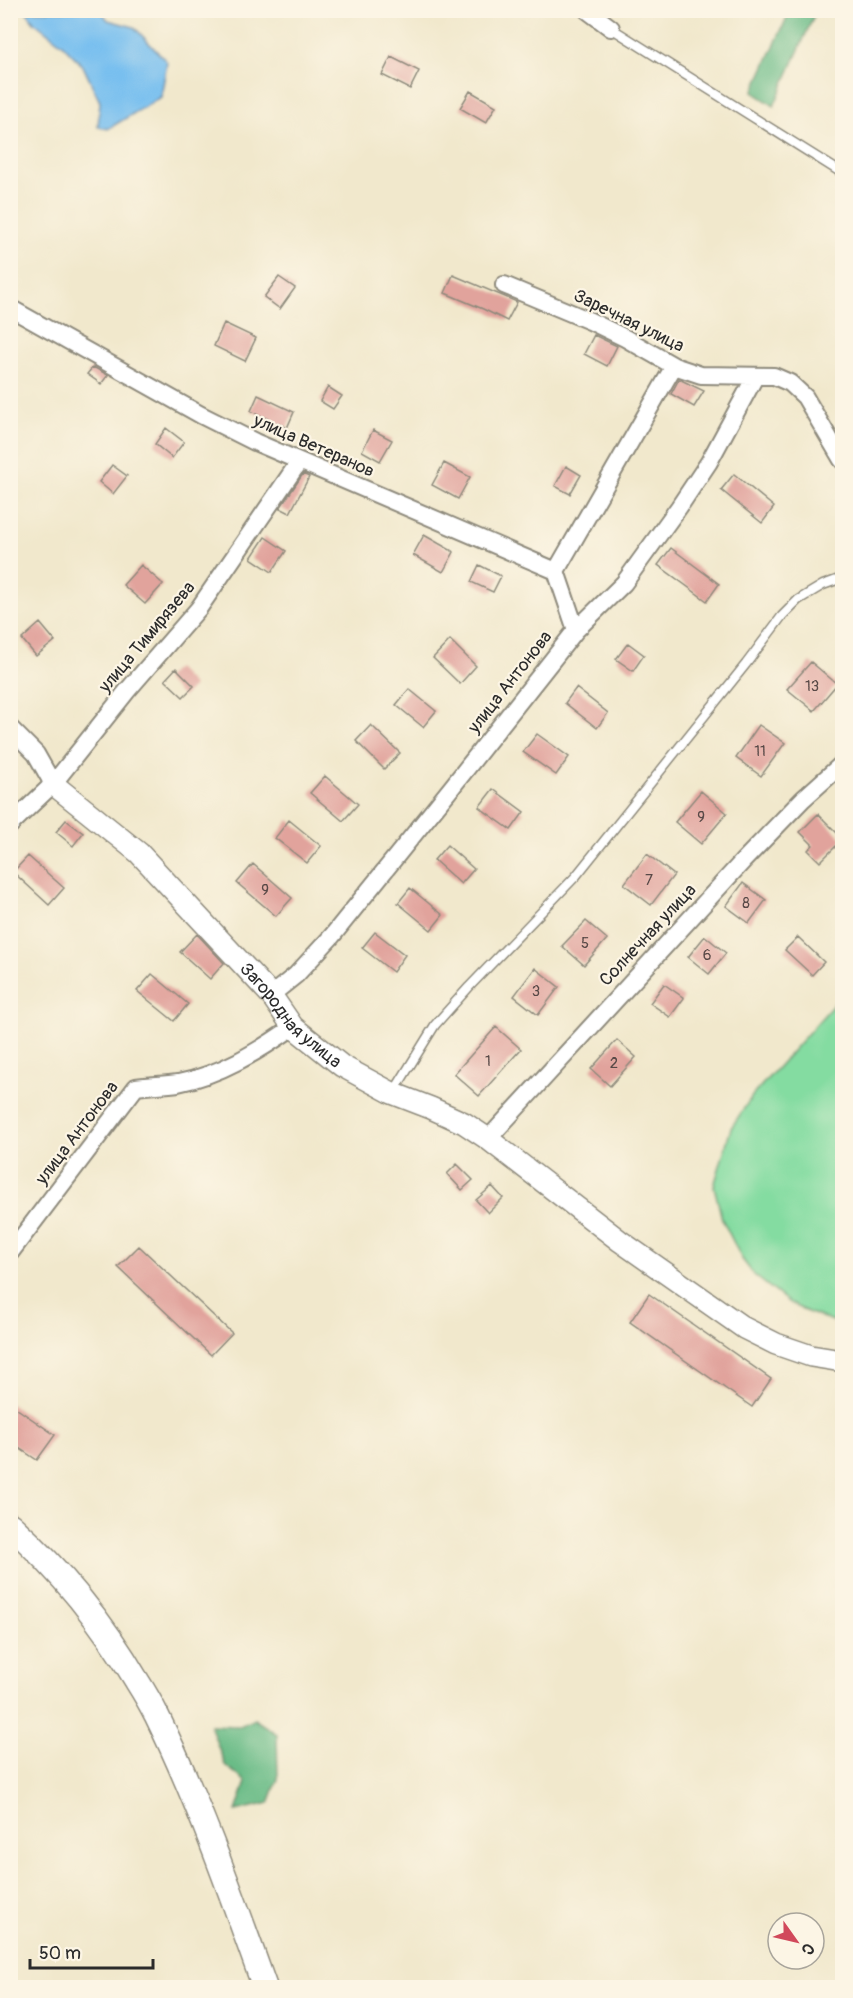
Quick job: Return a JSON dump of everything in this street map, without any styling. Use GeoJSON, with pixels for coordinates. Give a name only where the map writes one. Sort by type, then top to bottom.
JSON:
{"type":"FeatureCollection","features":[{"type":"Feature","properties":{"kind":"main road"},"geometry":{"type":"LineString","coordinates":[[10,1525],[54,1568],[91,1613],[127,1664],[157,1714],[210,1838],[265,1988]]}},
{"type":"Feature","properties":{"kind":"street"},"geometry":{"type":"LineString","coordinates":[[587,10],[611,28]]}},
{"type":"Feature","properties":{"kind":"street","name":"Заречная улица"},"geometry":{"type":"LineString","coordinates":[[504,285],[599,325],[674,366],[701,375],[774,376],[790,383],[805,398],[843,460]]}},
{"type":"Feature","properties":{"kind":"street","name":"улица Ветеранов"},"geometry":{"type":"LineString","coordinates":[[10,308],[201,415],[298,462],[556,571]]}},
{"type":"Feature","properties":{"kind":"street"},"geometry":{"type":"LineString","coordinates":[[576,630],[556,571],[674,366]]}},
{"type":"Feature","properties":{"kind":"street","name":"улица Антонова"},"geometry":{"type":"LineString","coordinates":[[271,995],[296,975],[332,936],[576,630],[624,583],[653,545],[708,462],[755,377]]}},
{"type":"Feature","properties":{"kind":"street","name":"улица Тимирязева"},"geometry":{"type":"LineString","coordinates":[[10,825],[53,784],[199,608],[298,462]]}},
{"type":"Feature","properties":{"kind":"street","name":"Загородная улица"},"geometry":{"type":"LineString","coordinates":[[10,728],[36,754],[53,784],[139,853],[271,995],[293,1027],[342,1066],[392,1093],[439,1112],[488,1138],[620,1241],[744,1328],[776,1344],[811,1356],[843,1360]]}},
{"type":"Feature","properties":{"kind":"street","name":"Солнечная улица"},"geometry":{"type":"LineString","coordinates":[[488,1138],[750,853],[803,799],[843,764]]}},
{"type":"Feature","properties":{"kind":"street","name":"улица Антонова"},"geometry":{"type":"LineString","coordinates":[[10,1253],[136,1087],[179,1083],[214,1072],[264,1048],[293,1027]]}},
{"type":"Feature","properties":{"kind":"lane"},"geometry":{"type":"LineString","coordinates":[[611,28],[843,173]]}},
{"type":"Feature","properties":{"kind":"lane"},"geometry":{"type":"LineString","coordinates":[[392,1093],[435,1025],[499,954],[576,876],[747,664],[782,616],[798,600],[823,585],[843,578]]}},
{"type":"Feature","properties":{"kind":"green space"},"geometry":{"type":"Polygon","coordinates":[[[790,11],[816,11],[774,106],[753,92],[790,11]]]}},
{"type":"Feature","properties":{"kind":"green space"},"geometry":{"type":"Polygon","coordinates":[[[842,995],[842,1324],[791,1304],[754,1275],[742,1259],[722,1219],[714,1186],[731,1128],[753,1095],[842,995]]]}},
{"type":"Feature","properties":{"kind":"green space"},"geometry":{"type":"Polygon","coordinates":[[[254,1719],[277,1734],[278,1779],[269,1803],[236,1811],[246,1782],[225,1765],[210,1725],[240,1726],[254,1719]]]}},
{"type":"Feature","properties":{"kind":"water"},"geometry":{"type":"Polygon","coordinates":[[[26,11],[101,11],[108,20],[134,27],[167,62],[161,97],[108,129],[98,127],[100,102],[83,66],[62,44],[34,22],[26,11]]]}},
{"type":"Feature","properties":{"kind":"building"},"geometry":{"type":"Polygon","coordinates":[[[391,57],[419,71],[410,89],[382,75],[391,57]]]}},
{"type":"Feature","properties":{"kind":"building"},"geometry":{"type":"Polygon","coordinates":[[[470,91],[496,106],[486,123],[460,108],[470,91]]]}},
{"type":"Feature","properties":{"kind":"building"},"geometry":{"type":"Polygon","coordinates":[[[453,275],[517,302],[507,321],[445,293],[453,275]]]}},
{"type":"Feature","properties":{"kind":"building"},"geometry":{"type":"Polygon","coordinates":[[[279,277],[295,288],[280,309],[264,297],[279,277]]]}},
{"type":"Feature","properties":{"kind":"building"},"geometry":{"type":"Polygon","coordinates":[[[224,323],[256,338],[245,361],[214,346],[224,323]]]}},
{"type":"Feature","properties":{"kind":"building"},"geometry":{"type":"Polygon","coordinates":[[[594,335],[617,346],[607,366],[584,354],[594,335]]]}},
{"type":"Feature","properties":{"kind":"building"},"geometry":{"type":"Polygon","coordinates":[[[93,367],[108,375],[101,384],[87,374],[93,367]]]}},
{"type":"Feature","properties":{"kind":"building"},"geometry":{"type":"Polygon","coordinates":[[[679,379],[704,391],[694,407],[671,394],[679,379]]]}},
{"type":"Feature","properties":{"kind":"building"},"geometry":{"type":"Polygon","coordinates":[[[328,387],[342,396],[333,409],[320,401],[328,387]]]}},
{"type":"Feature","properties":{"kind":"building"},"geometry":{"type":"Polygon","coordinates":[[[258,395],[294,412],[287,428],[251,411],[258,395]]]}},
{"type":"Feature","properties":{"kind":"building"},"geometry":{"type":"Polygon","coordinates":[[[166,428],[184,442],[172,458],[155,444],[166,428]]]}},
{"type":"Feature","properties":{"kind":"building"},"geometry":{"type":"Polygon","coordinates":[[[373,430],[392,440],[380,461],[362,451],[373,430]]]}},
{"type":"Feature","properties":{"kind":"building"},"geometry":{"type":"Polygon","coordinates":[[[444,463],[470,477],[458,499],[432,485],[444,463]]]}},
{"type":"Feature","properties":{"kind":"building"},"geometry":{"type":"Polygon","coordinates":[[[112,465],[127,476],[113,494],[99,482],[112,465]]]}},
{"type":"Feature","properties":{"kind":"building"},"geometry":{"type":"Polygon","coordinates":[[[566,466],[581,475],[570,494],[555,486],[566,466]]]}},
{"type":"Feature","properties":{"kind":"building"},"geometry":{"type":"Polygon","coordinates":[[[303,474],[309,477],[290,513],[280,508],[303,474]]]}},
{"type":"Feature","properties":{"kind":"building"},"geometry":{"type":"Polygon","coordinates":[[[734,474],[774,507],[762,523],[721,490],[734,474]]]}},
{"type":"Feature","properties":{"kind":"building"},"geometry":{"type":"Polygon","coordinates":[[[424,535],[454,552],[443,572],[413,555],[424,535]]]}},
{"type":"Feature","properties":{"kind":"building"},"geometry":{"type":"Polygon","coordinates":[[[265,537],[286,551],[272,572],[251,558],[265,537]]]}},
{"type":"Feature","properties":{"kind":"building"},"geometry":{"type":"Polygon","coordinates":[[[671,548],[719,584],[707,601],[658,565],[671,548]]]}},
{"type":"Feature","properties":{"kind":"building"},"geometry":{"type":"Polygon","coordinates":[[[141,565],[163,584],[145,604],[123,585],[141,565]]]}},
{"type":"Feature","properties":{"kind":"building"},"geometry":{"type":"Polygon","coordinates":[[[479,565],[501,576],[493,592],[471,582],[479,565]]]}},
{"type":"Feature","properties":{"kind":"building"},"geometry":{"type":"Polygon","coordinates":[[[40,623],[55,641],[36,656],[22,639],[40,623]]]}},
{"type":"Feature","properties":{"kind":"building"},"geometry":{"type":"Polygon","coordinates":[[[450,640],[476,666],[460,684],[433,658],[450,640]]]}},
{"type":"Feature","properties":{"kind":"building"},"geometry":{"type":"Polygon","coordinates":[[[628,643],[644,655],[633,671],[616,659],[628,643]]]}},
{"type":"Feature","properties":{"kind":"building"},"geometry":{"type":"Polygon","coordinates":[[[811,662],[837,684],[814,711],[787,689],[811,662]]]}},
{"type":"Feature","properties":{"kind":"building"},"geometry":{"type":"Polygon","coordinates":[[[176,668],[194,686],[183,697],[165,680],[176,668]]]}},
{"type":"Feature","properties":{"kind":"building"},"geometry":{"type":"Polygon","coordinates":[[[576,688],[608,713],[597,728],[565,703],[576,688]]]}},
{"type":"Feature","properties":{"kind":"building"},"geometry":{"type":"Polygon","coordinates":[[[409,689],[436,711],[423,727],[396,705],[409,689]]]}},
{"type":"Feature","properties":{"kind":"building"},"geometry":{"type":"Polygon","coordinates":[[[371,725],[400,753],[384,769],[356,741],[371,725]]]}},
{"type":"Feature","properties":{"kind":"building"},"geometry":{"type":"Polygon","coordinates":[[[759,725],[785,743],[761,776],[736,758],[759,725]]]}},
{"type":"Feature","properties":{"kind":"building"},"geometry":{"type":"Polygon","coordinates":[[[537,734],[569,757],[556,775],[523,752],[537,734]]]}},
{"type":"Feature","properties":{"kind":"building"},"geometry":{"type":"Polygon","coordinates":[[[325,776],[358,804],[343,821],[310,793],[325,776]]]}},
{"type":"Feature","properties":{"kind":"building"},"geometry":{"type":"Polygon","coordinates":[[[493,789],[524,812],[511,830],[479,807],[493,789]]]}},
{"type":"Feature","properties":{"kind":"building"},"geometry":{"type":"Polygon","coordinates":[[[701,791],[727,813],[701,844],[675,822],[701,791]]]}},
{"type":"Feature","properties":{"kind":"building"},"geometry":{"type":"Polygon","coordinates":[[[818,814],[843,839],[820,862],[808,850],[813,845],[800,832],[818,814]]]}},
{"type":"Feature","properties":{"kind":"building"},"geometry":{"type":"Polygon","coordinates":[[[66,820],[83,833],[73,846],[56,832],[66,820]]]}},
{"type":"Feature","properties":{"kind":"building"},"geometry":{"type":"Polygon","coordinates":[[[289,820],[321,846],[307,863],[275,838],[289,820]]]}},
{"type":"Feature","properties":{"kind":"building"},"geometry":{"type":"Polygon","coordinates":[[[447,845],[474,869],[461,884],[434,860],[447,845]]]}},
{"type":"Feature","properties":{"kind":"building"},"geometry":{"type":"Polygon","coordinates":[[[647,854],[674,875],[651,905],[624,884],[647,854]]]}},
{"type":"Feature","properties":{"kind":"building"},"geometry":{"type":"Polygon","coordinates":[[[28,856],[64,888],[49,905],[13,872],[28,856]]]}},
{"type":"Feature","properties":{"kind":"building"},"geometry":{"type":"Polygon","coordinates":[[[253,864],[292,898],[276,916],[237,883],[253,864]]]}},
{"type":"Feature","properties":{"kind":"building"},"geometry":{"type":"Polygon","coordinates":[[[743,883],[766,900],[749,923],[726,906],[743,883]]]}},
{"type":"Feature","properties":{"kind":"building"},"geometry":{"type":"Polygon","coordinates":[[[410,888],[443,915],[431,930],[398,903],[410,888]]]}},
{"type":"Feature","properties":{"kind":"building"},"geometry":{"type":"Polygon","coordinates":[[[586,921],[607,939],[584,965],[562,946],[586,921]]]}},
{"type":"Feature","properties":{"kind":"building"},"geometry":{"type":"Polygon","coordinates":[[[375,932],[405,955],[393,972],[362,948],[375,932]]]}},
{"type":"Feature","properties":{"kind":"building"},"geometry":{"type":"Polygon","coordinates":[[[197,934],[224,963],[210,979],[180,952],[197,934]]]}},
{"type":"Feature","properties":{"kind":"building"},"geometry":{"type":"Polygon","coordinates":[[[705,936],[726,953],[709,974],[688,957],[705,936]]]}},
{"type":"Feature","properties":{"kind":"building"},"geometry":{"type":"Polygon","coordinates":[[[798,937],[824,962],[812,975],[785,950],[798,937]]]}},
{"type":"Feature","properties":{"kind":"building"},"geometry":{"type":"Polygon","coordinates":[[[535,968],[559,987],[538,1015],[514,996],[535,968]]]}},
{"type":"Feature","properties":{"kind":"building"},"geometry":{"type":"Polygon","coordinates":[[[152,974],[188,1004],[174,1021],[137,991],[152,974]]]}},
{"type":"Feature","properties":{"kind":"building"},"geometry":{"type":"Polygon","coordinates":[[[664,984],[684,998],[670,1017],[650,1003],[664,984]]]}},
{"type":"Feature","properties":{"kind":"building"},"geometry":{"type":"Polygon","coordinates":[[[496,1027],[521,1049],[479,1096],[454,1074],[496,1027]]]}},
{"type":"Feature","properties":{"kind":"building"},"geometry":{"type":"Polygon","coordinates":[[[617,1040],[636,1057],[610,1086],[591,1069],[617,1040]]]}},
{"type":"Feature","properties":{"kind":"building"},"geometry":{"type":"Polygon","coordinates":[[[457,1164],[473,1180],[462,1190],[447,1174],[457,1164]]]}},
{"type":"Feature","properties":{"kind":"building"},"geometry":{"type":"Polygon","coordinates":[[[492,1186],[503,1198],[488,1213],[476,1200],[492,1186]]]}},
{"type":"Feature","properties":{"kind":"building"},"geometry":{"type":"Polygon","coordinates":[[[139,1246],[232,1333],[211,1355],[118,1267],[139,1246]]]}},
{"type":"Feature","properties":{"kind":"building"},"geometry":{"type":"Polygon","coordinates":[[[649,1294],[771,1379],[752,1407],[630,1322],[649,1294]]]}},
{"type":"Feature","properties":{"kind":"building"},"geometry":{"type":"Polygon","coordinates":[[[10,1404],[55,1435],[37,1460],[10,1442],[10,1404]]]}}]}
